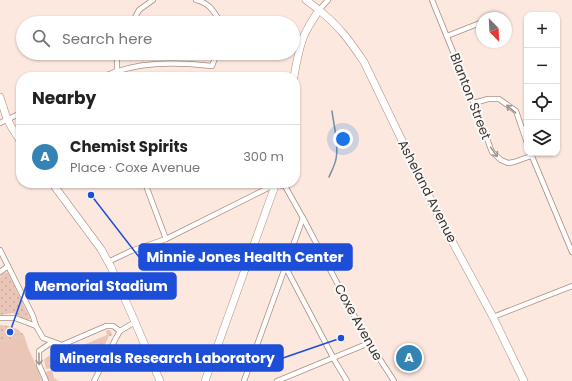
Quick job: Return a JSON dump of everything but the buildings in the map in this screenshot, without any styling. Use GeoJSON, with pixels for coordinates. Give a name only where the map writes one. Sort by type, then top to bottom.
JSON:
{"type":"FeatureCollection","features":[{"type":"Feature","properties":{"kind":"main road","name":"Asheland Avenue"},"geometry":{"type":"LineString","coordinates":[[306,0],[341,30],[364,62],[440,218],[493,316],[524,381]]}},
{"type":"Feature","properties":{"kind":"main road"},"geometry":{"type":"LineString","coordinates":[[300,50],[309,26],[319,10]]}},
{"type":"Feature","properties":{"kind":"main road"},"geometry":{"type":"LineString","coordinates":[[295,72],[297,60]]}},
{"type":"Feature","properties":{"kind":"main road"},"geometry":{"type":"LineString","coordinates":[[0,97],[7,119],[16,134]]}},
{"type":"Feature","properties":{"kind":"main road"},"geometry":{"type":"LineString","coordinates":[[56,188],[101,249],[136,322],[160,381]]}},
{"type":"Feature","properties":{"kind":"main road"},"geometry":{"type":"LineString","coordinates":[[205,381],[275,188]]}},
{"type":"Feature","properties":{"kind":"street"},"geometry":{"type":"LineString","coordinates":[[136,16],[139,10],[153,0]]}},
{"type":"Feature","properties":{"kind":"street"},"geometry":{"type":"LineString","coordinates":[[196,0],[204,2],[214,11],[217,16]]}},
{"type":"Feature","properties":{"kind":"street"},"geometry":{"type":"LineString","coordinates":[[319,10],[328,0]]}},
{"type":"Feature","properties":{"kind":"street","name":"Blanton Street"},"geometry":{"type":"LineString","coordinates":[[432,0],[474,103],[492,152],[504,162],[514,162],[527,156]]}},
{"type":"Feature","properties":{"kind":"street"},"geometry":{"type":"LineString","coordinates":[[447,36],[476,25]]}},
{"type":"Feature","properties":{"kind":"street"},"geometry":{"type":"LineString","coordinates":[[117,60],[116,71],[143,65],[164,63],[212,66],[215,60]]}},
{"type":"Feature","properties":{"kind":"street"},"geometry":{"type":"LineString","coordinates":[[474,103],[488,99],[500,99],[516,111],[524,134]]}},
{"type":"Feature","properties":{"kind":"street"},"geometry":{"type":"LineString","coordinates":[[0,123],[16,115]]}},
{"type":"Feature","properties":{"kind":"street"},"geometry":{"type":"LineString","coordinates":[[532,156],[572,252]]}},
{"type":"Feature","properties":{"kind":"street"},"geometry":{"type":"LineString","coordinates":[[147,188],[166,239]]}},
{"type":"Feature","properties":{"kind":"street"},"geometry":{"type":"LineString","coordinates":[[108,262],[131,251],[166,239],[268,188]]}},
{"type":"Feature","properties":{"kind":"street","name":"Coxe Avenue"},"geometry":{"type":"LineString","coordinates":[[286,188],[369,343],[394,381]]}},
{"type":"Feature","properties":{"kind":"street"},"geometry":{"type":"LineString","coordinates":[[244,381],[303,218]]}},
{"type":"Feature","properties":{"kind":"street"},"geometry":{"type":"LineString","coordinates":[[0,250],[43,338],[62,345],[106,326],[113,326],[120,331]]}},
{"type":"Feature","properties":{"kind":"street"},"geometry":{"type":"LineString","coordinates":[[0,272],[8,266]]}},
{"type":"Feature","properties":{"kind":"street"},"geometry":{"type":"LineString","coordinates":[[285,266],[347,381]]}},
{"type":"Feature","properties":{"kind":"street"},"geometry":{"type":"LineString","coordinates":[[493,316],[544,298],[572,286]]}},
{"type":"Feature","properties":{"kind":"street"},"geometry":{"type":"LineString","coordinates":[[0,318],[15,318],[36,326]]}},
{"type":"Feature","properties":{"kind":"street"},"geometry":{"type":"LineString","coordinates":[[94,381],[120,331],[136,322]]}},
{"type":"Feature","properties":{"kind":"street"},"geometry":{"type":"LineString","coordinates":[[46,381],[39,365],[39,351],[52,342]]}},
{"type":"Feature","properties":{"kind":"street"},"geometry":{"type":"LineString","coordinates":[[277,381],[369,343]]}},
{"type":"Feature","properties":{"kind":"green space"},"geometry":{"type":"Polygon","coordinates":[[[6,272],[8,273],[30,318],[29,320],[13,313],[0,315],[0,276],[6,272]]]}},
{"type":"Feature","properties":{"kind":"green space"},"geometry":{"type":"Polygon","coordinates":[[[0,325],[13,327],[24,335],[0,342],[0,325]]]}},
{"type":"Feature","properties":{"kind":"green space"},"geometry":{"type":"Polygon","coordinates":[[[107,330],[110,330],[112,334],[109,336],[101,353],[93,354],[89,351],[49,363],[52,368],[46,369],[44,360],[47,357],[73,349],[107,335],[107,330]]]}},
{"type":"Feature","properties":{"kind":"green space"},"geometry":{"type":"Polygon","coordinates":[[[24,335],[42,381],[0,381],[0,342],[24,335]]]}},
{"type":"Feature","properties":{"kind":"green space"},"geometry":{"type":"Polygon","coordinates":[[[52,370],[54,378],[59,381],[50,381],[46,377],[45,372],[52,370]]]}},
{"type":"Feature","properties":{"kind":"waterway"},"geometry":{"type":"LineString","coordinates":[[329,177],[335,164],[337,153],[337,141],[332,111]]}},
{"type":"Feature","properties":{"kind":"place","name":"Minnie Jones Health Center"},"geometry":{"type":"Point","coordinates":[91,195]}},
{"type":"Feature","properties":{"kind":"place","name":"Memorial Stadium"},"geometry":{"type":"Point","coordinates":[10,332]}},
{"type":"Feature","properties":{"kind":"place","name":"Minerals Research Laboratory"},"geometry":{"type":"Point","coordinates":[341,338]}},
{"type":"Feature","properties":{"kind":"place","name":"Chemist Spirits"},"geometry":{"type":"Point","coordinates":[409,358]}}]}
